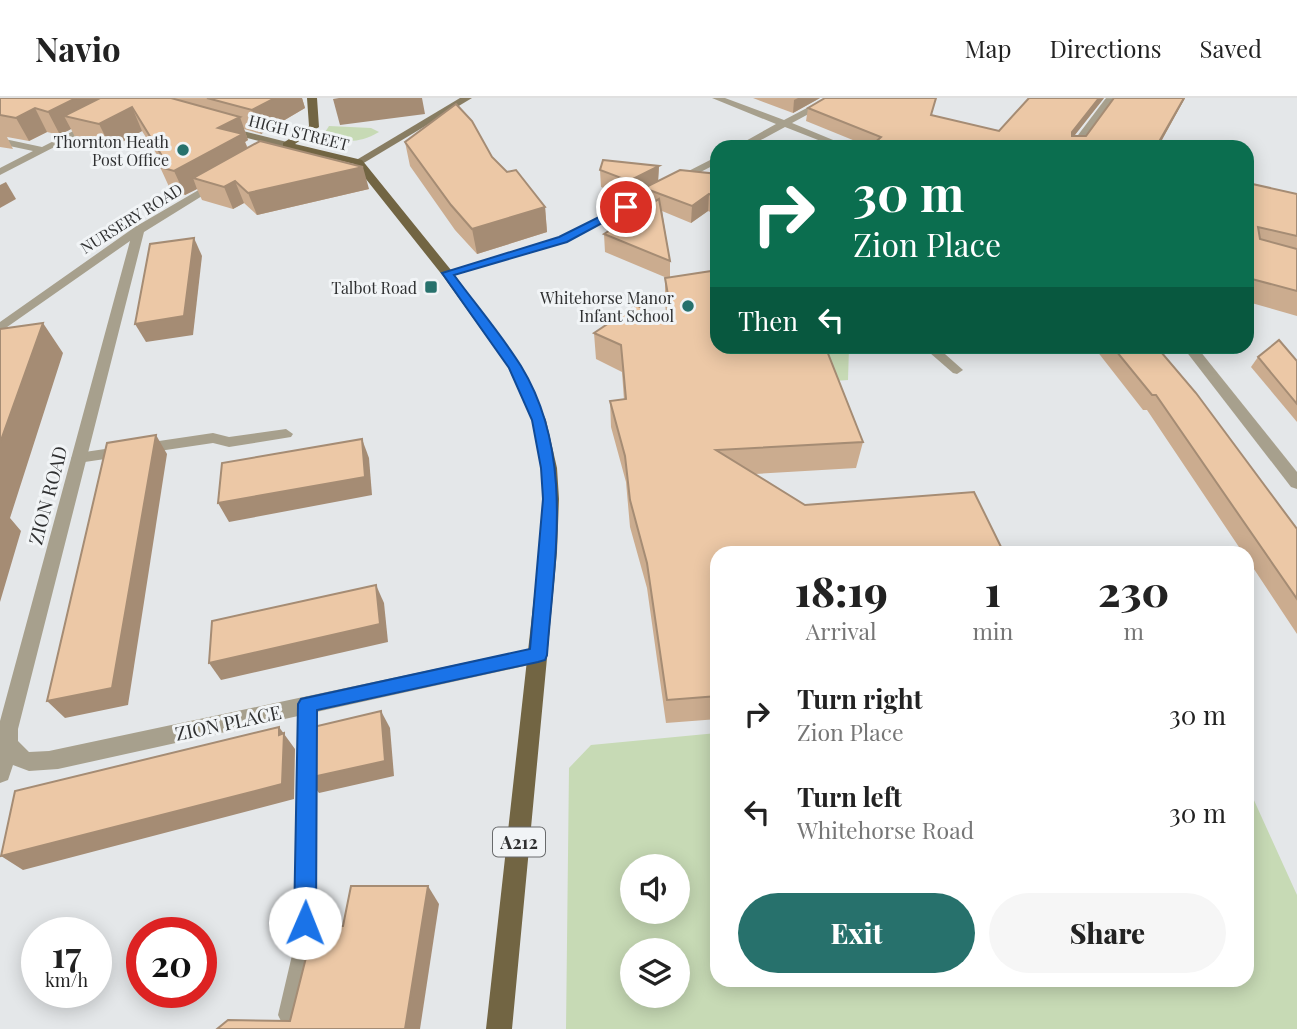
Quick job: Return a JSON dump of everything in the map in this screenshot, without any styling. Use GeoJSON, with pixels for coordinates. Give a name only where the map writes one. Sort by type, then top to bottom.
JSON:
{"type":"FeatureCollection","features":[{"type":"Feature","properties":{"kind":"main road"},"geometry":{"type":"LineString","coordinates":[[287,145],[314,127],[312,98]]}},
{"type":"Feature","properties":{"kind":"main road"},"geometry":{"type":"LineString","coordinates":[[358,162],[467,98]]}},
{"type":"Feature","properties":{"kind":"main road","name":"HIGH STREET"},"geometry":{"type":"LineString","coordinates":[[208,125],[358,162]]}},
{"type":"Feature","properties":{"kind":"main road","name":"A212"},"geometry":{"type":"LineString","coordinates":[[358,162],[447,273],[515,367],[539,420],[548,468],[551,499],[538,655],[499,1029]]}},
{"type":"Feature","properties":{"kind":"street"},"geometry":{"type":"LineString","coordinates":[[717,98],[825,140]]}},
{"type":"Feature","properties":{"kind":"street"},"geometry":{"type":"LineString","coordinates":[[754,140],[832,98]]}},
{"type":"Feature","properties":{"kind":"street"},"geometry":{"type":"LineString","coordinates":[[1079,140],[1111,98]]}},
{"type":"Feature","properties":{"kind":"street"},"geometry":{"type":"LineString","coordinates":[[0,172],[100,121]]}},
{"type":"Feature","properties":{"kind":"street"},"geometry":{"type":"LineString","coordinates":[[0,141],[43,150]]}},
{"type":"Feature","properties":{"kind":"street"},"geometry":{"type":"LineString","coordinates":[[267,157],[287,145]]}},
{"type":"Feature","properties":{"kind":"street"},"geometry":{"type":"LineString","coordinates":[[447,273],[563,239],[710,163]]}},
{"type":"Feature","properties":{"kind":"street","name":"NURSERY ROAD"},"geometry":{"type":"LineString","coordinates":[[0,328],[139,229],[234,175]]}},
{"type":"Feature","properties":{"kind":"street","name":"ZION ROAD"},"geometry":{"type":"LineString","coordinates":[[0,773],[8,744],[8,729],[139,229]]}},
{"type":"Feature","properties":{"kind":"street"},"geometry":{"type":"LineString","coordinates":[[1194,354],[1297,483]]}},
{"type":"Feature","properties":{"kind":"street","name":"ZION PLACE"},"geometry":{"type":"LineString","coordinates":[[8,744],[17,758],[32,763],[58,760],[538,655]]}},
{"type":"Feature","properties":{"kind":"lane"},"geometry":{"type":"LineString","coordinates":[[938,354],[957,370]]}},
{"type":"Feature","properties":{"kind":"lane"},"geometry":{"type":"LineString","coordinates":[[78,458],[214,438],[229,442],[286,433]]}},
{"type":"Feature","properties":{"kind":"lane"},"geometry":{"type":"LineString","coordinates":[[290,1015],[304,951],[307,704]]}},
{"type":"Feature","properties":{"kind":"green space"},"geometry":{"type":"Polygon","coordinates":[[[329,126],[371,128],[379,132],[365,139],[352,141],[322,137],[329,126]]]}},
{"type":"Feature","properties":{"kind":"green space"},"geometry":{"type":"Polygon","coordinates":[[[812,354],[849,354],[848,380],[822,382],[812,354]]]}},
{"type":"Feature","properties":{"kind":"green space"},"geometry":{"type":"Polygon","coordinates":[[[710,734],[710,987],[1254,987],[1254,800],[1297,895],[1297,1029],[566,1029],[569,768],[591,745],[710,734]]]}},
{"type":"Feature","properties":{"kind":"building"},"geometry":{"type":"Polygon","coordinates":[[[0,98],[76,98],[48,112],[35,108],[16,118],[0,115],[0,98]]]}},
{"type":"Feature","properties":{"kind":"building"},"geometry":{"type":"Polygon","coordinates":[[[100,98],[171,98],[240,117],[218,128],[243,134],[174,171],[160,167],[162,156],[132,107],[99,124],[64,116],[100,98]]]}},
{"type":"Feature","properties":{"kind":"building"},"geometry":{"type":"Polygon","coordinates":[[[207,98],[275,98],[252,110],[207,98]]]}},
{"type":"Feature","properties":{"kind":"building"},"geometry":{"type":"Polygon","coordinates":[[[825,98],[936,98],[931,115],[999,131],[1029,98],[1099,98],[1072,132],[1072,136],[1086,136],[1114,98],[1184,98],[1160,140],[878,140],[881,137],[808,108],[825,98]]]}},
{"type":"Feature","properties":{"kind":"building"},"geometry":{"type":"Polygon","coordinates":[[[456,104],[472,121],[492,157],[507,172],[516,170],[545,207],[472,229],[451,205],[405,142],[456,104]]]}},
{"type":"Feature","properties":{"kind":"building"},"geometry":{"type":"Polygon","coordinates":[[[260,141],[363,167],[248,193],[235,181],[224,187],[193,178],[260,141]]]}},
{"type":"Feature","properties":{"kind":"building"},"geometry":{"type":"Polygon","coordinates":[[[603,160],[659,166],[629,181],[600,170],[603,160]]]}},
{"type":"Feature","properties":{"kind":"building"},"geometry":{"type":"Polygon","coordinates":[[[680,170],[710,173],[710,194],[692,206],[644,188],[680,170]]]}},
{"type":"Feature","properties":{"kind":"building"},"geometry":{"type":"Polygon","coordinates":[[[1254,184],[1297,194],[1297,236],[1258,227],[1260,239],[1297,249],[1297,291],[1254,280],[1254,184]]]}},
{"type":"Feature","properties":{"kind":"building"},"geometry":{"type":"Polygon","coordinates":[[[659,199],[670,261],[604,234],[659,199]]]}},
{"type":"Feature","properties":{"kind":"building"},"geometry":{"type":"Polygon","coordinates":[[[194,238],[184,316],[135,324],[150,244],[194,238]]]}},
{"type":"Feature","properties":{"kind":"building"},"geometry":{"type":"Polygon","coordinates":[[[710,271],[710,354],[828,354],[863,442],[716,450],[805,505],[974,492],[1001,546],[710,546],[710,697],[667,700],[647,563],[630,500],[625,456],[610,401],[626,399],[621,345],[594,333],[636,305],[673,323],[665,278],[710,271]]]}},
{"type":"Feature","properties":{"kind":"building"},"geometry":{"type":"Polygon","coordinates":[[[43,323],[0,443],[0,329],[43,323]]]}},
{"type":"Feature","properties":{"kind":"building"},"geometry":{"type":"Polygon","coordinates":[[[1279,340],[1297,361],[1297,404],[1258,357],[1279,340]]]}},
{"type":"Feature","properties":{"kind":"building"},"geometry":{"type":"Polygon","coordinates":[[[1119,354],[1163,354],[1196,393],[1297,529],[1297,599],[1156,395],[1152,395],[1119,354]]]}},
{"type":"Feature","properties":{"kind":"building"},"geometry":{"type":"Polygon","coordinates":[[[156,435],[112,688],[47,701],[107,443],[156,435]]]}},
{"type":"Feature","properties":{"kind":"building"},"geometry":{"type":"Polygon","coordinates":[[[362,439],[365,477],[218,503],[222,463],[362,439]]]}},
{"type":"Feature","properties":{"kind":"building"},"geometry":{"type":"Polygon","coordinates":[[[376,585],[380,624],[209,663],[212,621],[376,585]]]}},
{"type":"Feature","properties":{"kind":"building"},"geometry":{"type":"Polygon","coordinates":[[[381,711],[385,761],[308,778],[309,728],[381,711]]]}},
{"type":"Feature","properties":{"kind":"building"},"geometry":{"type":"Polygon","coordinates":[[[279,727],[279,735],[284,733],[282,784],[1,856],[15,791],[279,727]]]}},
{"type":"Feature","properties":{"kind":"building"},"geometry":{"type":"Polygon","coordinates":[[[351,886],[428,886],[405,1029],[217,1029],[228,1020],[290,1021],[314,926],[343,926],[351,886]]]}},
{"type":"Feature","properties":{"kind":"place","name":"Thornton Heath Post Office"},"geometry":{"type":"Point","coordinates":[183,150]}},
{"type":"Feature","properties":{"kind":"place","name":"Talbot Road"},"geometry":{"type":"Point","coordinates":[431,287]}},
{"type":"Feature","properties":{"kind":"place","name":"Whitehorse Manor Infant School"},"geometry":{"type":"Point","coordinates":[688,306]}},
{"type":"Feature","properties":{"kind":"route"},"geometry":{"type":"LineString","coordinates":[[305,923],[307,704],[538,655],[551,499],[539,420],[515,367],[447,273],[563,239],[626,207]]}}]}
